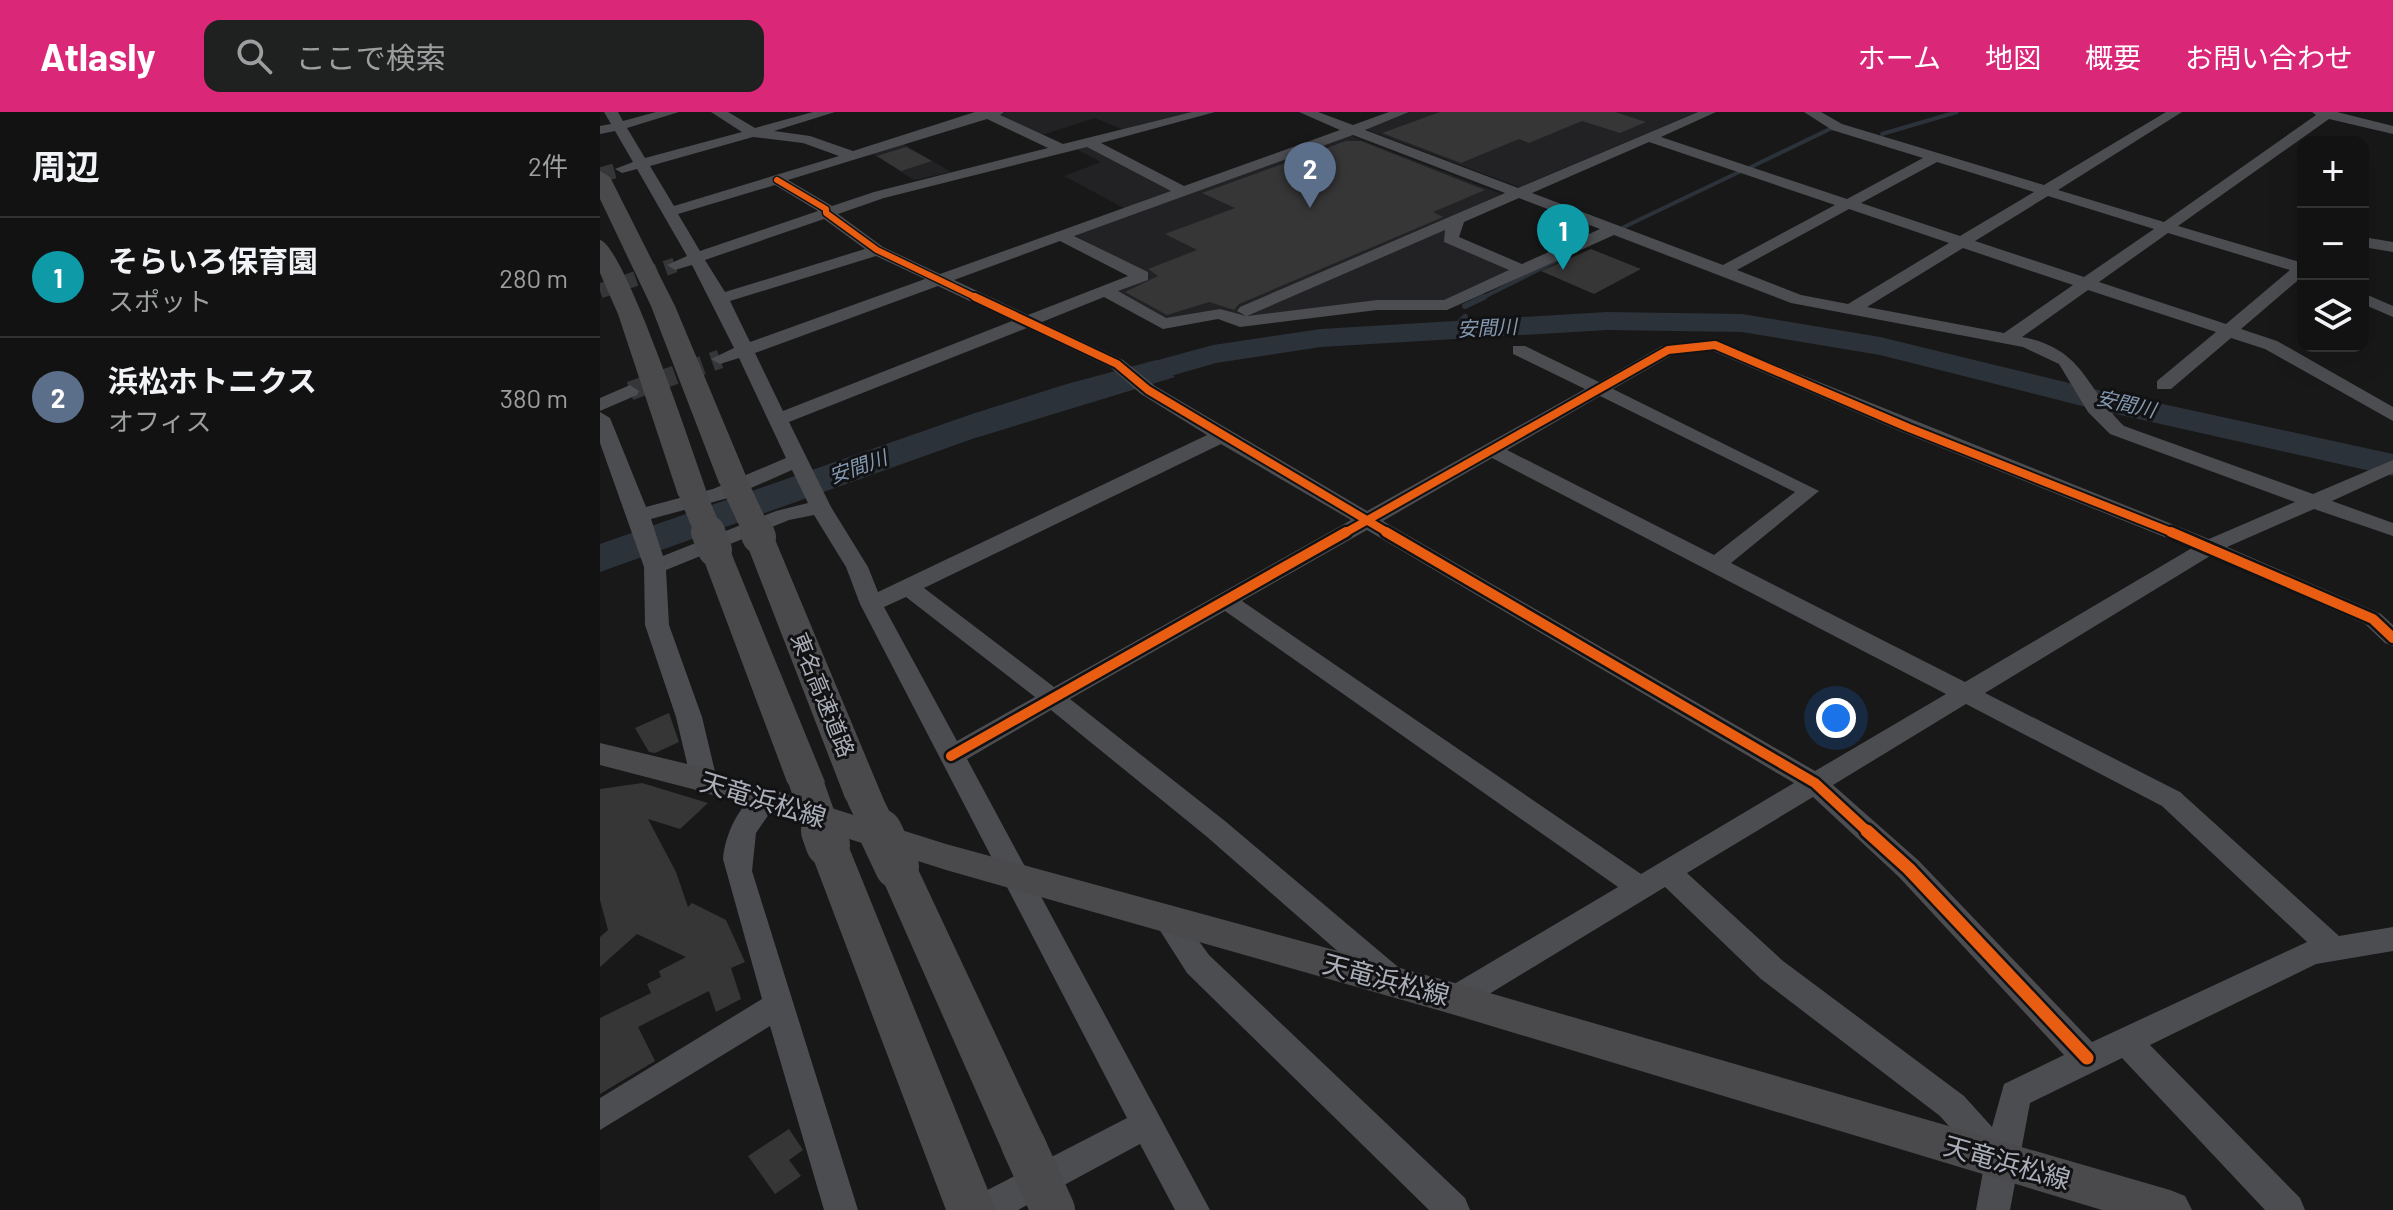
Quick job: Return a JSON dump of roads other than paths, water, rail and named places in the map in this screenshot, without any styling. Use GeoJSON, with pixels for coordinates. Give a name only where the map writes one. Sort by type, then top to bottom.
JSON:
{"type":"FeatureCollection","features":[{"type":"Feature","properties":{"kind":"highway","name":"東名高速道路"},"geometry":{"type":"LineString","coordinates":[[611,173],[864,798],[1053,1210]]}},
{"type":"Feature","properties":{"kind":"highway"},"geometry":{"type":"LineString","coordinates":[[600,247],[630,314],[693,495],[828,845],[971,1200]]}},
{"type":"Feature","properties":{"kind":"main road","name":"天竜浜松線"},"geometry":{"type":"LineString","coordinates":[[600,754],[704,780],[1018,877],[1455,999],[2170,1210]]}},
{"type":"Feature","properties":{"kind":"street"},"geometry":{"type":"LineString","coordinates":[[602,130],[616,118],[672,112]]}},
{"type":"Feature","properties":{"kind":"street"},"geometry":{"type":"LineString","coordinates":[[718,112],[754,133],[805,139],[853,156]]}},
{"type":"Feature","properties":{"kind":"street"},"geometry":{"type":"LineString","coordinates":[[611,173],[828,112]]}},
{"type":"Feature","properties":{"kind":"street"},"geometry":{"type":"LineString","coordinates":[[675,265],[879,195],[1208,112]]}},
{"type":"Feature","properties":{"kind":"street"},"geometry":{"type":"LineString","coordinates":[[1306,112],[1797,299],[2028,343],[2068,363],[2095,408],[2117,430],[2393,530]]}},
{"type":"Feature","properties":{"kind":"street"},"geometry":{"type":"LineString","coordinates":[[720,359],[1402,112]]}},
{"type":"Feature","properties":{"kind":"street"},"geometry":{"type":"LineString","coordinates":[[1229,318],[1709,112]]}},
{"type":"Feature","properties":{"kind":"street"},"geometry":{"type":"LineString","coordinates":[[1811,112],[1837,127],[2297,266]]}},
{"type":"Feature","properties":{"kind":"street"},"geometry":{"type":"LineString","coordinates":[[1850,310],[2175,112]]}},
{"type":"Feature","properties":{"kind":"street"},"geometry":{"type":"LineString","coordinates":[[670,212],[989,113],[1062,149]]}},
{"type":"Feature","properties":{"kind":"street"},"geometry":{"type":"LineString","coordinates":[[2007,339],[2326,113],[2393,130]]}},
{"type":"Feature","properties":{"kind":"street"},"geometry":{"type":"LineString","coordinates":[[616,118],[720,299],[819,505],[857,567],[871,604],[1193,1210]]}},
{"type":"Feature","properties":{"kind":"street"},"geometry":{"type":"LineString","coordinates":[[1650,138],[2271,345],[2393,415]]}},
{"type":"Feature","properties":{"kind":"street"},"geometry":{"type":"LineString","coordinates":[[1088,142],[1185,192]]}},
{"type":"Feature","properties":{"kind":"street"},"geometry":{"type":"LineString","coordinates":[[1724,271],[1935,157]]}},
{"type":"Feature","properties":{"kind":"street"},"geometry":{"type":"LineString","coordinates":[[777,180],[826,209],[826,213],[877,250],[1028,319],[1119,366],[1148,390],[1222,436],[1815,783],[1909,869],[2087,1058]]}},
{"type":"Feature","properties":{"kind":"street"},"geometry":{"type":"LineString","coordinates":[[1457,219],[1450,239],[1524,271]]}},
{"type":"Feature","properties":{"kind":"street"},"geometry":{"type":"LineString","coordinates":[[1105,291],[1163,324],[1220,314],[1240,322],[1347,308],[1447,305],[1613,229]]}},
{"type":"Feature","properties":{"kind":"street"},"geometry":{"type":"LineString","coordinates":[[777,420],[1142,276],[1062,236]]}},
{"type":"Feature","properties":{"kind":"street"},"geometry":{"type":"LineString","coordinates":[[2369,243],[2393,247]]}},
{"type":"Feature","properties":{"kind":"street"},"geometry":{"type":"LineString","coordinates":[[720,299],[877,250]]}},
{"type":"Feature","properties":{"kind":"street"},"geometry":{"type":"LineString","coordinates":[[2164,385],[2297,273]]}},
{"type":"Feature","properties":{"kind":"street"},"geometry":{"type":"LineString","coordinates":[[2369,301],[2393,312]]}},
{"type":"Feature","properties":{"kind":"street"},"geometry":{"type":"LineString","coordinates":[[951,756],[1668,350],[1715,345],[1909,428],[2209,547],[2373,619],[2393,638]]}},
{"type":"Feature","properties":{"kind":"street"},"geometry":{"type":"LineString","coordinates":[[1519,350],[1809,491],[1716,564]]}},
{"type":"Feature","properties":{"kind":"street"},"geometry":{"type":"LineString","coordinates":[[600,405],[630,391]]}},
{"type":"Feature","properties":{"kind":"street"},"geometry":{"type":"LineString","coordinates":[[600,418],[641,520],[654,564],[657,625],[689,717],[704,780]]}},
{"type":"Feature","properties":{"kind":"street"},"geometry":{"type":"LineString","coordinates":[[871,604],[1222,436]]}},
{"type":"Feature","properties":{"kind":"street"},"geometry":{"type":"LineString","coordinates":[[1494,451],[2171,799],[2333,949]]}},
{"type":"Feature","properties":{"kind":"street"},"geometry":{"type":"LineString","coordinates":[[641,520],[798,464]]}},
{"type":"Feature","properties":{"kind":"street"},"geometry":{"type":"LineString","coordinates":[[1455,999],[2209,547],[2393,466]]}},
{"type":"Feature","properties":{"kind":"street"},"geometry":{"type":"LineString","coordinates":[[654,564],[783,515],[819,505]]}},
{"type":"Feature","properties":{"kind":"street"},"geometry":{"type":"LineString","coordinates":[[908,587],[1055,698],[1286,886],[1395,983]]}},
{"type":"Feature","properties":{"kind":"street"},"geometry":{"type":"LineString","coordinates":[[1227,602],[1641,888]]}},
{"type":"Feature","properties":{"kind":"street"},"geometry":{"type":"LineString","coordinates":[[765,801],[739,834],[736,846],[738,871],[755,934],[780,1004],[811,1120],[841,1210]]}},
{"type":"Feature","properties":{"kind":"street"},"geometry":{"type":"LineString","coordinates":[[1669,873],[1772,970],[1952,1106],[2002,1162]]}},
{"type":"Feature","properties":{"kind":"street"},"geometry":{"type":"LineString","coordinates":[[1166,918],[1198,964],[1453,1210]]}},
{"type":"Feature","properties":{"kind":"street"},"geometry":{"type":"LineString","coordinates":[[1993,1210],[2015,1094],[2311,953],[2393,939]]}},
{"type":"Feature","properties":{"kind":"street"},"geometry":{"type":"LineString","coordinates":[[600,1115],[780,1004]]}},
{"type":"Feature","properties":{"kind":"street"},"geometry":{"type":"LineString","coordinates":[[2125,1040],[2288,1210]]}},
{"type":"Feature","properties":{"kind":"street"},"geometry":{"type":"LineString","coordinates":[[971,1200],[1148,1123]]}},
{"type":"Feature","properties":{"kind":"water"},"geometry":{"type":"Polygon","coordinates":[[[1156,360],[1175,377],[972,439],[600,572],[600,544],[972,414],[1156,360]]]}},
{"type":"Feature","properties":{"kind":"waterway"},"geometry":{"type":"LineString","coordinates":[[1882,134],[1957,112]]}},
{"type":"Feature","properties":{"kind":"waterway"},"geometry":{"type":"LineString","coordinates":[[1749,168],[1832,128],[1838,129]]}},
{"type":"Feature","properties":{"kind":"waterway"},"geometry":{"type":"LineString","coordinates":[[1624,227],[1739,172]]}},
{"type":"Feature","properties":{"kind":"waterway"},"geometry":{"type":"LineString","coordinates":[[1484,297],[1560,259]]}},
{"type":"Feature","properties":{"kind":"waterway"},"geometry":{"type":"LineString","coordinates":[[1465,306],[1484,297]]}},
{"type":"Feature","properties":{"kind":"waterway"},"geometry":{"type":"LineString","coordinates":[[1480,299],[1484,297]]}},
{"type":"Feature","properties":{"kind":"waterway"},"geometry":{"type":"LineString","coordinates":[[1453,330],[1465,317]]}},
{"type":"Feature","properties":{"kind":"waterway","name":"安間川"},"geometry":{"type":"LineString","coordinates":[[1108,384],[1213,354],[1321,338],[1607,321],[1742,323],[1880,346],[2098,400],[2393,465]]}},
{"type":"Feature","properties":{"kind":"tunnel"},"geometry":{"type":"LineString","coordinates":[[600,175],[622,169]]}},
{"type":"Feature","properties":{"kind":"tunnel"},"geometry":{"type":"LineString","coordinates":[[600,291],[675,265]]}},
{"type":"Feature","properties":{"kind":"tunnel"},"geometry":{"type":"LineString","coordinates":[[630,391],[720,359]]}},
{"type":"Feature","properties":{"kind":"place","name":"浜松ホトニクス"},"geometry":{"type":"Point","coordinates":[1310,208]}},
{"type":"Feature","properties":{"kind":"place","name":"そらいろ保育園"},"geometry":{"type":"Point","coordinates":[1563,270]}}]}
